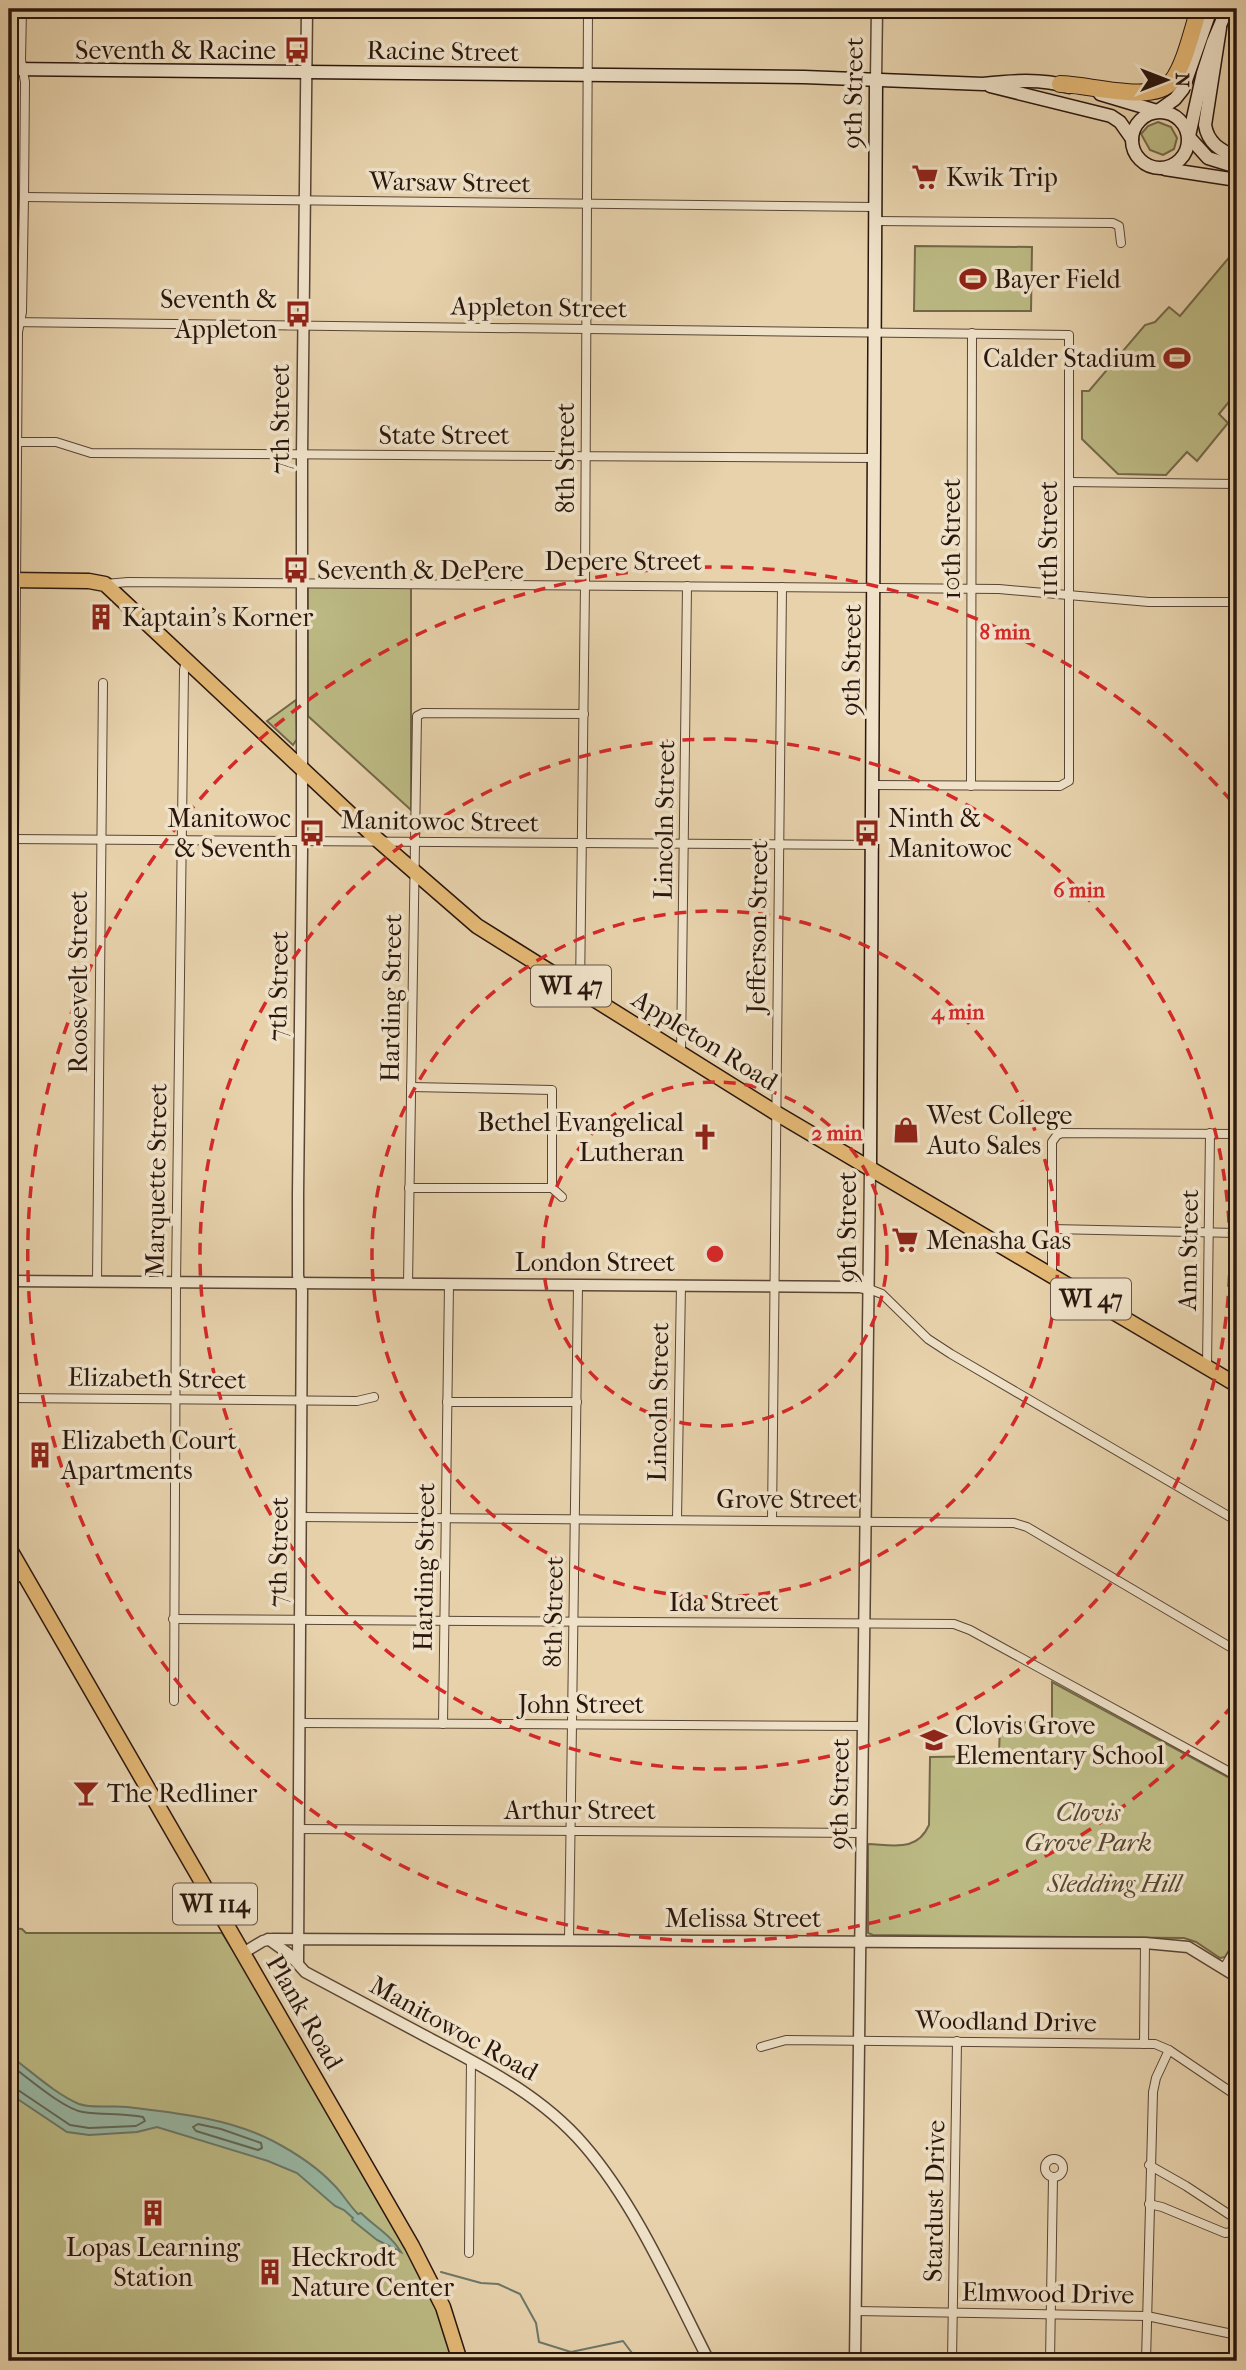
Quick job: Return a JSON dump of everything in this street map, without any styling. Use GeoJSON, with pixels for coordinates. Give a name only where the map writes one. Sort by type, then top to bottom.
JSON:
{"type":"FeatureCollection","features":[{"type":"Feature","properties":{"kind":"highway"},"geometry":{"type":"LineString","coordinates":[[1060,84],[1143,94],[1160,91],[1173,80],[1179,68],[1199,9]]}},
{"type":"Feature","properties":{"kind":"main road"},"geometry":{"type":"LineString","coordinates":[[1211,9],[1185,85],[1175,99],[1142,118],[1137,124],[1132,139],[1133,149],[1144,163],[1161,169],[1237,180]]}},
{"type":"Feature","properties":{"kind":"main road"},"geometry":{"type":"LineString","coordinates":[[1161,169],[1178,162],[1185,155],[1203,73],[1227,9]]}},
{"type":"Feature","properties":{"kind":"main road"},"geometry":{"type":"LineString","coordinates":[[1220,27],[1205,125],[1213,144],[1237,158]]}},
{"type":"Feature","properties":{"kind":"main road","name":"Racine Street"},"geometry":{"type":"LineString","coordinates":[[9,69],[876,79],[983,84]]}},
{"type":"Feature","properties":{"kind":"main road","name":"9th Street"},"geometry":{"type":"LineString","coordinates":[[870,1170],[876,79]]}},
{"type":"Feature","properties":{"kind":"main road"},"geometry":{"type":"LineString","coordinates":[[983,84],[1006,81],[1060,84],[1175,115],[1186,128],[1189,137],[1208,158],[1237,167]]}},
{"type":"Feature","properties":{"kind":"main road"},"geometry":{"type":"LineString","coordinates":[[983,84],[1111,116],[1120,122],[1132,139]]}},
{"type":"Feature","properties":{"kind":"main road","name":"Depere Street"},"geometry":{"type":"LineString","coordinates":[[12,580],[89,581],[105,584]]}},
{"type":"Feature","properties":{"kind":"main road","name":"Appleton Road"},"geometry":{"type":"LineString","coordinates":[[105,584],[379,841],[477,926],[870,1170],[1237,1385]]}},
{"type":"Feature","properties":{"kind":"main road","name":"Plank Road"},"geometry":{"type":"LineString","coordinates":[[9,1548],[424,2266],[443,2307],[460,2361]]}},
{"type":"Feature","properties":{"kind":"street"},"geometry":{"type":"LineString","coordinates":[[9,1482],[13,1467],[10,1281],[12,580],[24,197],[22,9]]}},
{"type":"Feature","properties":{"kind":"street","name":"7th Street"},"geometry":{"type":"LineString","coordinates":[[298,1962],[302,1290],[298,1276],[298,1195],[307,9]]}},
{"type":"Feature","properties":{"kind":"street","name":"8th Street"},"geometry":{"type":"LineString","coordinates":[[580,991],[588,9]]}},
{"type":"Feature","properties":{"kind":"street","name":"9th Street"},"geometry":{"type":"LineString","coordinates":[[876,79],[877,9]]}},
{"type":"Feature","properties":{"kind":"street","name":"Warsaw Street"},"geometry":{"type":"LineString","coordinates":[[24,197],[588,204],[1113,223],[1121,230],[1121,243]]}},
{"type":"Feature","properties":{"kind":"street","name":"Appleton Street"},"geometry":{"type":"LineString","coordinates":[[9,323],[1069,335]]}},
{"type":"Feature","properties":{"kind":"street","name":"10th Street"},"geometry":{"type":"LineString","coordinates":[[971,786],[972,333]]}},
{"type":"Feature","properties":{"kind":"street","name":"11th Street"},"geometry":{"type":"LineString","coordinates":[[971,786],[1060,786],[1067,784],[1069,776],[1069,335]]}},
{"type":"Feature","properties":{"kind":"street","name":"State Street"},"geometry":{"type":"LineString","coordinates":[[17,442],[56,442],[91,453],[874,458]]}},
{"type":"Feature","properties":{"kind":"street"},"geometry":{"type":"LineString","coordinates":[[1069,482],[1237,484]]}},
{"type":"Feature","properties":{"kind":"street","name":"Depere Street"},"geometry":{"type":"LineString","coordinates":[[105,584],[875,587],[1027,590],[1149,602],[1237,602]]}},
{"type":"Feature","properties":{"kind":"street","name":"Lincoln Street"},"geometry":{"type":"LineString","coordinates":[[681,1054],[687,586]]}},
{"type":"Feature","properties":{"kind":"street","name":"Jefferson Street"},"geometry":{"type":"LineString","coordinates":[[772,1520],[782,587]]}},
{"type":"Feature","properties":{"kind":"street","name":"Marquette Street"},"geometry":{"type":"LineString","coordinates":[[174,1701],[181,840],[186,660]]}},
{"type":"Feature","properties":{"kind":"street","name":"Roosevelt Street"},"geometry":{"type":"LineString","coordinates":[[97,1282],[103,682]]}},
{"type":"Feature","properties":{"kind":"street","name":"Harding Street"},"geometry":{"type":"LineString","coordinates":[[408,1284],[417,719],[419,714],[584,714]]}},
{"type":"Feature","properties":{"kind":"street"},"geometry":{"type":"LineString","coordinates":[[873,785],[971,786]]}},
{"type":"Feature","properties":{"kind":"street","name":"Manitowoc Street"},"geometry":{"type":"LineString","coordinates":[[11,839],[872,845]]}},
{"type":"Feature","properties":{"kind":"street"},"geometry":{"type":"LineString","coordinates":[[411,1087],[552,1090],[552,1188]]}},
{"type":"Feature","properties":{"kind":"street","name":"Ann Street"},"geometry":{"type":"LineString","coordinates":[[1207,1367],[1210,1133]]}},
{"type":"Feature","properties":{"kind":"street"},"geometry":{"type":"LineString","coordinates":[[1052,1276],[1052,1142],[1057,1135],[1237,1134]]}},
{"type":"Feature","properties":{"kind":"street","name":"9th Street"},"geometry":{"type":"LineString","coordinates":[[855,2361],[870,1170]]}},
{"type":"Feature","properties":{"kind":"street"},"geometry":{"type":"LineString","coordinates":[[409,1188],[552,1188],[562,1196]]}},
{"type":"Feature","properties":{"kind":"street"},"geometry":{"type":"LineString","coordinates":[[1052,1229],[1237,1233]]}},
{"type":"Feature","properties":{"kind":"street","name":"London Street"},"geometry":{"type":"LineString","coordinates":[[10,1281],[681,1285],[869,1289]]}},
{"type":"Feature","properties":{"kind":"street","name":"Harding Street"},"geometry":{"type":"LineString","coordinates":[[443,1724],[449,1284]]}},
{"type":"Feature","properties":{"kind":"street","name":"8th Street"},"geometry":{"type":"LineString","coordinates":[[569,1941],[578,1285]]}},
{"type":"Feature","properties":{"kind":"street","name":"Lincoln Street"},"geometry":{"type":"LineString","coordinates":[[677,1519],[681,1285]]}},
{"type":"Feature","properties":{"kind":"street"},"geometry":{"type":"LineString","coordinates":[[869,1289],[882,1294],[928,1339],[951,1354],[1237,1521]]}},
{"type":"Feature","properties":{"kind":"street","name":"Elizabeth Street"},"geometry":{"type":"LineString","coordinates":[[12,1398],[358,1401],[374,1397]]}},
{"type":"Feature","properties":{"kind":"street"},"geometry":{"type":"LineString","coordinates":[[447,1402],[577,1402]]}},
{"type":"Feature","properties":{"kind":"street","name":"Grove Street"},"geometry":{"type":"LineString","coordinates":[[301,1517],[1019,1524],[1237,1651]]}},
{"type":"Feature","properties":{"kind":"street"},"geometry":{"type":"LineString","coordinates":[[9,1582],[24,1574]]}},
{"type":"Feature","properties":{"kind":"street","name":"Ida Street"},"geometry":{"type":"LineString","coordinates":[[173,1619],[948,1624],[965,1628],[1234,1775]]}},
{"type":"Feature","properties":{"kind":"street","name":"John Street"},"geometry":{"type":"LineString","coordinates":[[299,1723],[863,1726]]}},
{"type":"Feature","properties":{"kind":"street"},"geometry":{"type":"LineString","coordinates":[[1234,1775],[1237,1761]]}},
{"type":"Feature","properties":{"kind":"street","name":"Arthur Street"},"geometry":{"type":"LineString","coordinates":[[298,1829],[861,1833]]}},
{"type":"Feature","properties":{"kind":"street","name":"Melissa Street"},"geometry":{"type":"LineString","coordinates":[[243,1953],[268,1939],[1145,1943],[1188,1947],[1237,1977]]}},
{"type":"Feature","properties":{"kind":"street","name":"Manitowoc Road"},"geometry":{"type":"LineString","coordinates":[[268,1939],[298,1962],[305,1972],[471,2060],[537,2100],[572,2132],[593,2155],[611,2181],[651,2248],[709,2361]]}},
{"type":"Feature","properties":{"kind":"street"},"geometry":{"type":"LineString","coordinates":[[1144,2044],[1145,1943]]}},
{"type":"Feature","properties":{"kind":"street"},"geometry":{"type":"LineString","coordinates":[[1224,1968],[1237,1946]]}},
{"type":"Feature","properties":{"kind":"street","name":"Woodland Drive"},"geometry":{"type":"LineString","coordinates":[[761,2047],[786,2040],[859,2039],[1160,2045],[1237,2096]]}},
{"type":"Feature","properties":{"kind":"street","name":"Stardust Drive"},"geometry":{"type":"LineString","coordinates":[[952,2361],[957,2041]]}},
{"type":"Feature","properties":{"kind":"street"},"geometry":{"type":"LineString","coordinates":[[1146,2361],[1149,2165],[1154,2084],[1169,2050]]}},
{"type":"Feature","properties":{"kind":"street"},"geometry":{"type":"LineString","coordinates":[[469,2253],[471,2060]]}},
{"type":"Feature","properties":{"kind":"street"},"geometry":{"type":"LineString","coordinates":[[1149,2165],[1233,2217],[1236,2225],[1232,2232],[1225,2233],[1149,2204]]}},
{"type":"Feature","properties":{"kind":"street"},"geometry":{"type":"LineString","coordinates":[[1050,2361],[1053,2178]]}},
{"type":"Feature","properties":{"kind":"street","name":"Elmwood Drive"},"geometry":{"type":"LineString","coordinates":[[856,2311],[1147,2316],[1237,2335]]}},
{"type":"Feature","properties":{"kind":"green space"},"geometry":{"type":"Polygon","coordinates":[[[1158,122],[1171,127],[1177,138],[1174,149],[1163,155],[1150,150],[1141,134],[1148,126],[1158,122]]]}},
{"type":"Feature","properties":{"kind":"green space","name":"Bayer Field"},"geometry":{"type":"Polygon","coordinates":[[[915,246],[1032,247],[1031,311],[914,311],[915,246]]]}},
{"type":"Feature","properties":{"kind":"green space","name":"Calder Stadium"},"geometry":{"type":"Polygon","coordinates":[[[1237,248],[1237,392],[1219,414],[1228,423],[1197,461],[1187,452],[1166,475],[1118,474],[1082,439],[1082,391],[1089,391],[1145,325],[1155,322],[1169,307],[1180,316],[1237,248]]]}},
{"type":"Feature","properties":{"kind":"green space"},"geometry":{"type":"Polygon","coordinates":[[[308,587],[411,588],[411,810],[308,716],[308,587]]]}},
{"type":"Feature","properties":{"kind":"green space"},"geometry":{"type":"Polygon","coordinates":[[[296,700],[297,739],[293,745],[267,721],[296,700]]]}},
{"type":"Feature","properties":{"kind":"green space","name":"Clovis Grove Park"},"geometry":{"type":"Polygon","coordinates":[[[1052,1682],[1237,1782],[1237,1937],[1225,1957],[1220,1958],[1196,1942],[1184,1938],[868,1933],[868,1844],[904,1845],[918,1840],[924,1834],[929,1825],[930,1757],[999,1756],[1000,1722],[1052,1723],[1052,1682]]]}},
{"type":"Feature","properties":{"kind":"green space"},"geometry":{"type":"Polygon","coordinates":[[[9,1928],[22,1929],[26,1933],[222,1933],[285,2032],[426,2282],[456,2361],[9,2361],[9,1928]]]}},
{"type":"Feature","properties":{"kind":"water"},"geometry":{"type":"Polygon","coordinates":[[[9,2055],[52,2088],[79,2104],[127,2107],[202,2118],[239,2127],[273,2141],[321,2172],[358,2214],[361,2213],[388,2236],[401,2252],[377,2240],[297,2173],[268,2161],[157,2127],[137,2132],[89,2135],[67,2132],[13,2096],[9,2101],[9,2055]]]}},
{"type":"Feature","properties":{"kind":"waterway"},"geometry":{"type":"LineString","coordinates":[[441,2272],[481,2283],[498,2284],[520,2294],[536,2323],[539,2342],[571,2352],[623,2341],[638,2361]]}},
{"type":"Feature","properties":{"kind":"place","name":"Seventh & Racine"},"geometry":{"type":"Point","coordinates":[297,50]}},
{"type":"Feature","properties":{"kind":"place","name":"Kwik Trip"},"geometry":{"type":"Point","coordinates":[925,177]}},
{"type":"Feature","properties":{"kind":"place","name":"Bayer Field"},"geometry":{"type":"Point","coordinates":[973,279]}},
{"type":"Feature","properties":{"kind":"place","name":"Seventh & Appleton"},"geometry":{"type":"Point","coordinates":[298,314]}},
{"type":"Feature","properties":{"kind":"place","name":"Calder Stadium"},"geometry":{"type":"Point","coordinates":[1177,358]}},
{"type":"Feature","properties":{"kind":"place","name":"Seventh & DePere"},"geometry":{"type":"Point","coordinates":[296,570]}},
{"type":"Feature","properties":{"kind":"place","name":"Kaptain's Korner"},"geometry":{"type":"Point","coordinates":[101,617]}},
{"type":"Feature","properties":{"kind":"place","name":"Manitowoc & Seventh"},"geometry":{"type":"Point","coordinates":[312,833]}},
{"type":"Feature","properties":{"kind":"place","name":"Ninth & Manitowoc"},"geometry":{"type":"Point","coordinates":[867,833]}},
{"type":"Feature","properties":{"kind":"place","name":"West College Auto Sales"},"geometry":{"type":"Point","coordinates":[906,1130]}},
{"type":"Feature","properties":{"kind":"place","name":"Bethel Evangelical Lutheran"},"geometry":{"type":"Point","coordinates":[705,1137]}},
{"type":"Feature","properties":{"kind":"place","name":"Menasha Gas"},"geometry":{"type":"Point","coordinates":[905,1240]}},
{"type":"Feature","properties":{"kind":"place","name":"Elizabeth Court Apartments"},"geometry":{"type":"Point","coordinates":[40,1455]}},
{"type":"Feature","properties":{"kind":"place","name":"Clovis Grove Elementary School"},"geometry":{"type":"Point","coordinates":[934,1740]}},
{"type":"Feature","properties":{"kind":"place","name":"The Redliner"},"geometry":{"type":"Point","coordinates":[86,1793]}},
{"type":"Feature","properties":{"kind":"place","name":"Lopas Learning Station"},"geometry":{"type":"Point","coordinates":[153,2213]}},
{"type":"Feature","properties":{"kind":"place","name":"Heckrodt Nature Center"},"geometry":{"type":"Point","coordinates":[270,2272]}},
{"type":"Feature","properties":{"kind":"park label","name":"Sledding Hill"},"geometry":{"type":"Point","coordinates":[1114,1883]}}]}
